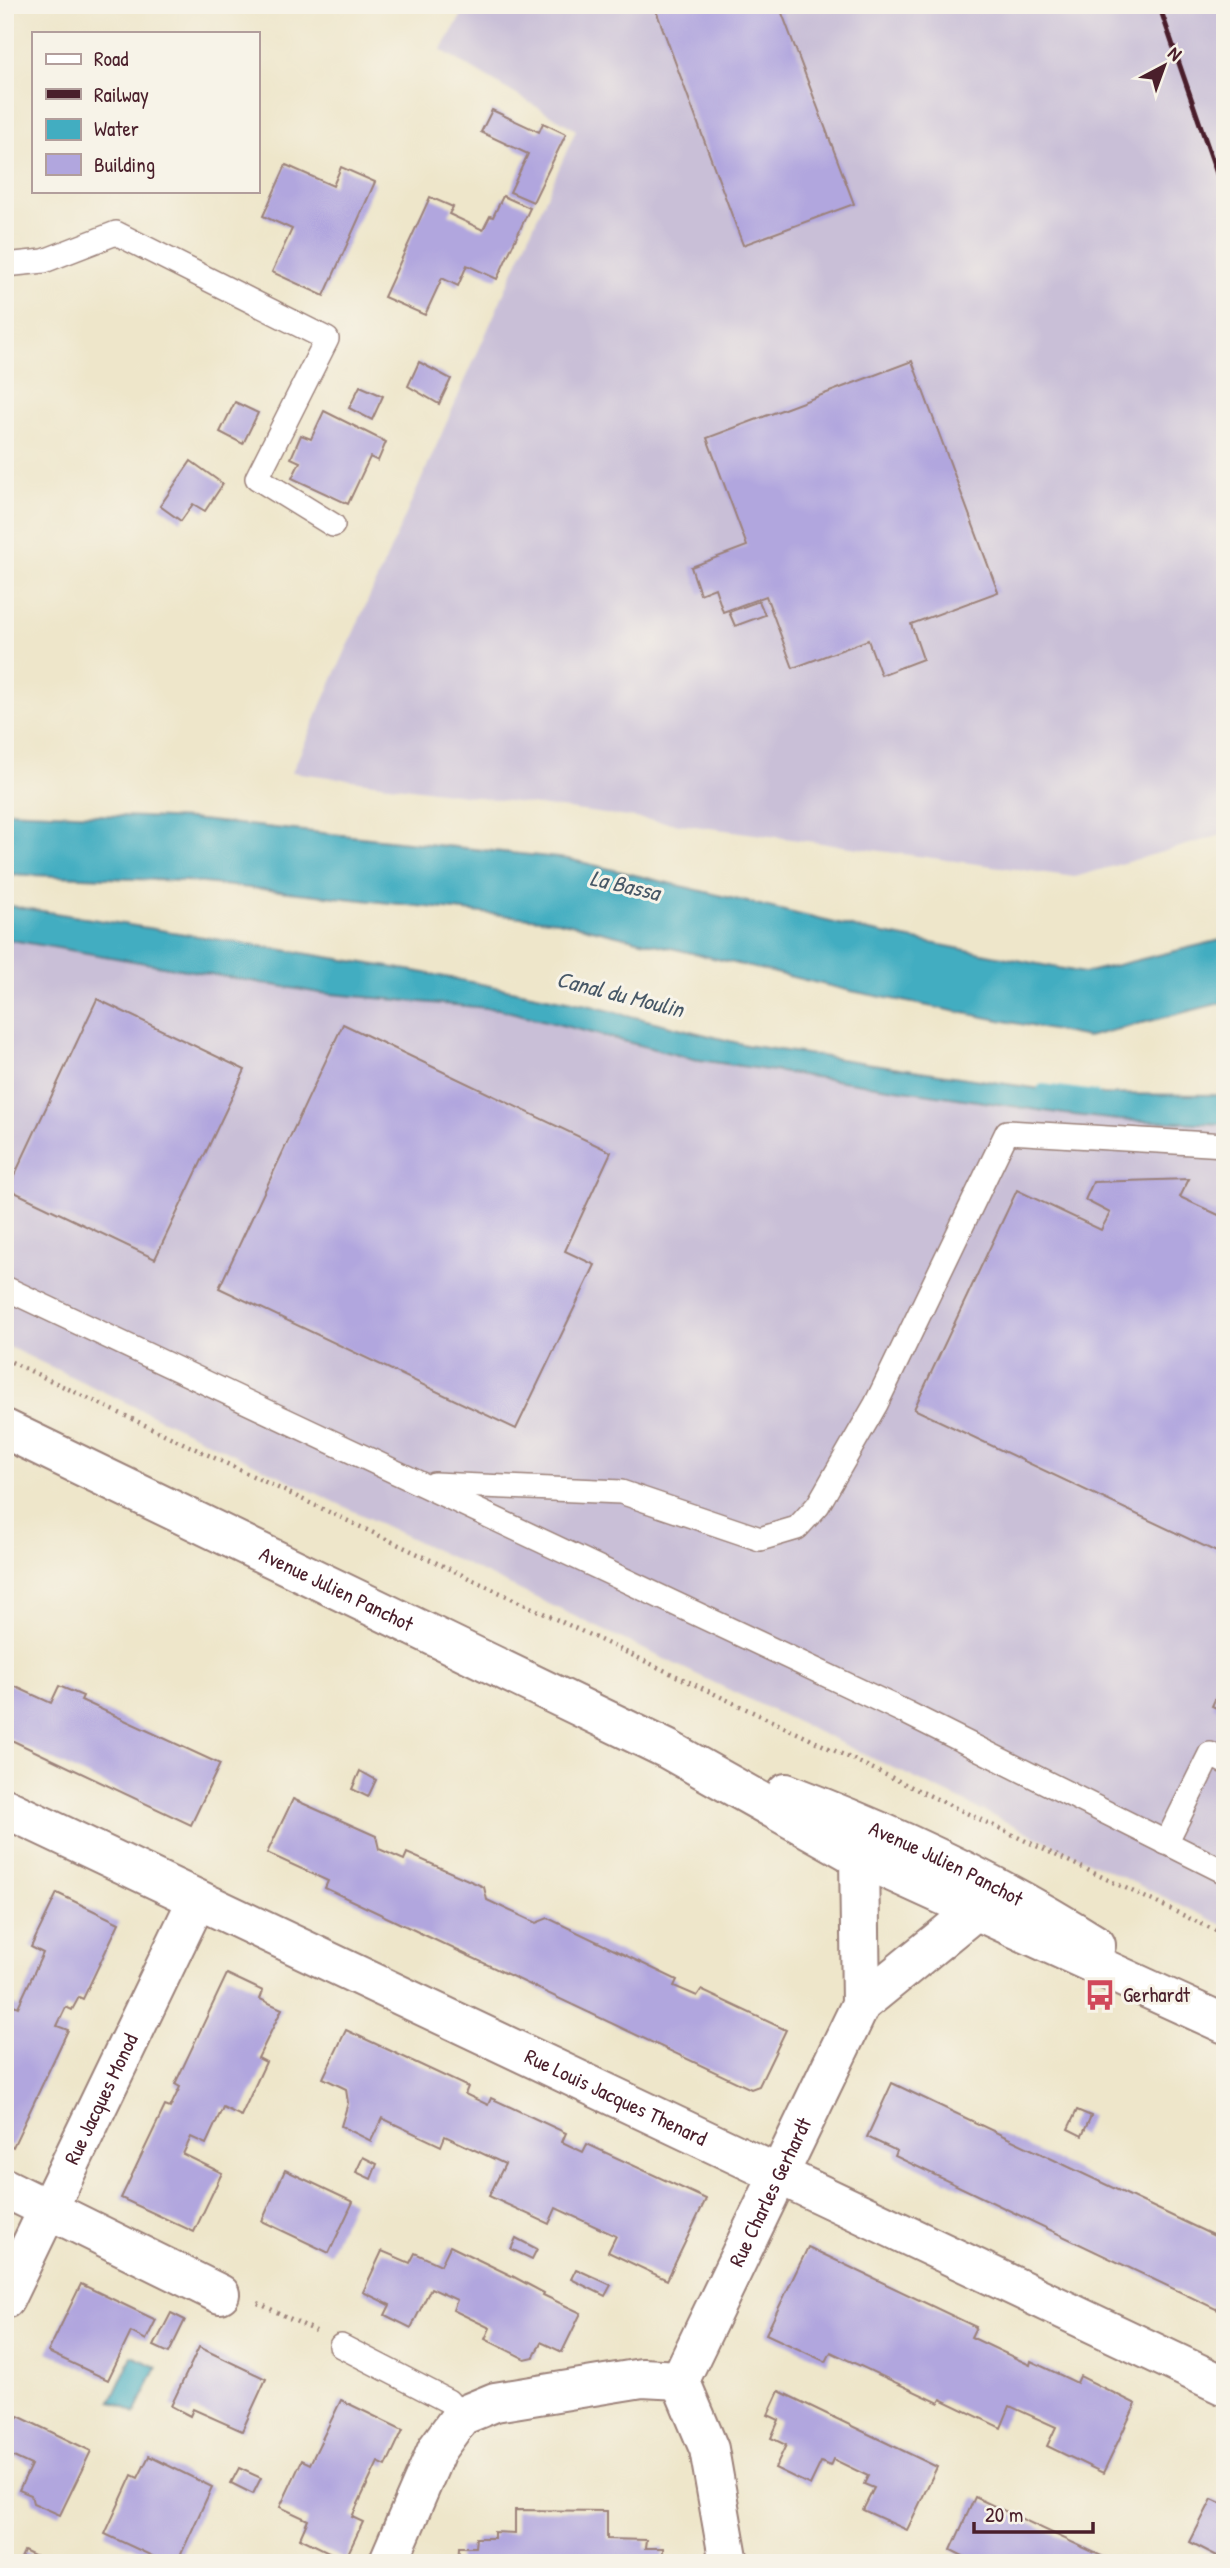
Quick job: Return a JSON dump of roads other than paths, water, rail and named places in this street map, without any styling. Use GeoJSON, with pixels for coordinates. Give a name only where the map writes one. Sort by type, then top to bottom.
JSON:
{"type":"FeatureCollection","features":[{"type":"Feature","properties":{"kind":"street","name":"Avenue Julien Panchot"},"geometry":{"type":"LineString","coordinates":[[5,1429],[667,1749],[859,1857],[1216,2020]]}},
{"type":"Feature","properties":{"kind":"street","name":"Avenue Julien Panchot"},"geometry":{"type":"LineString","coordinates":[[667,1749],[865,1823],[1033,1906],[1216,2020]]}},
{"type":"Feature","properties":{"kind":"street","name":"Rue Louis Jacques Thenard"},"geometry":{"type":"LineString","coordinates":[[5,1808],[1225,2386]]}},
{"type":"Feature","properties":{"kind":"street"},"geometry":{"type":"LineString","coordinates":[[859,1857],[862,2004]]}},
{"type":"Feature","properties":{"kind":"street","name":"Rue Jacques Monod"},"geometry":{"type":"LineString","coordinates":[[5,2299],[197,1900]]}},
{"type":"Feature","properties":{"kind":"street"},"geometry":{"type":"LineString","coordinates":[[862,2004],[975,1911]]}},
{"type":"Feature","properties":{"kind":"street","name":"Rue Charles Gerhardt"},"geometry":{"type":"LineString","coordinates":[[680,2380],[862,2004]]}},
{"type":"Feature","properties":{"kind":"street"},"geometry":{"type":"LineString","coordinates":[[5,2188],[220,2294]]}},
{"type":"Feature","properties":{"kind":"street"},"geometry":{"type":"LineString","coordinates":[[388,2563],[438,2449],[461,2416],[495,2402],[642,2378],[680,2380],[709,2449],[729,2563]]}},
{"type":"Feature","properties":{"kind":"lane"},"geometry":{"type":"LineString","coordinates":[[5,265],[44,261],[116,233],[327,339],[257,478],[333,525]]}},
{"type":"Feature","properties":{"kind":"lane"},"geometry":{"type":"LineString","coordinates":[[424,1484],[621,1492],[760,1539],[797,1528],[818,1505],[876,1404],[1007,1132],[1225,1145]]}},
{"type":"Feature","properties":{"kind":"lane"},"geometry":{"type":"LineString","coordinates":[[5,1288],[907,1713],[1225,1872]]}},
{"type":"Feature","properties":{"kind":"lane"},"geometry":{"type":"LineString","coordinates":[[1166,1843],[1210,1754],[1225,1762]]}},
{"type":"Feature","properties":{"kind":"lane"},"geometry":{"type":"LineString","coordinates":[[341,2346],[448,2401],[461,2416]]}},
{"type":"Feature","properties":{"kind":"water","name":"La Bassa"},"geometry":{"type":"Polygon","coordinates":[[[5,811],[190,819],[568,859],[864,930],[1084,973],[1225,939],[1225,1002],[1087,1037],[851,991],[558,921],[185,881],[5,874],[5,811]]]}},
{"type":"Feature","properties":{"kind":"water"},"geometry":{"type":"Polygon","coordinates":[[[5,905],[420,972],[587,1005],[746,1045],[1074,1094],[1225,1095],[1225,1124],[1118,1120],[1065,1114],[693,1059],[499,1009],[320,993],[5,939],[5,905]]]}},
{"type":"Feature","properties":{"kind":"water"},"geometry":{"type":"Polygon","coordinates":[[[132,2356],[157,2367],[135,2413],[111,2401],[132,2356]]]}},
{"type":"Feature","properties":{"kind":"waterway","name":"Canal du Moulin"},"geometry":{"type":"LineString","coordinates":[[1043,1090],[1095,1097]]}},
{"type":"Feature","properties":{"kind":"railway"},"geometry":{"type":"LineString","coordinates":[[1159,5],[1225,197]]}},
{"type":"Feature","properties":{"kind":"railway"},"geometry":{"type":"LineString","coordinates":[[1222,5],[1225,13]]}},
{"type":"Feature","properties":{"kind":"place","name":"Gerhardt"},"geometry":{"type":"Point","coordinates":[1100,1995]}}]}
